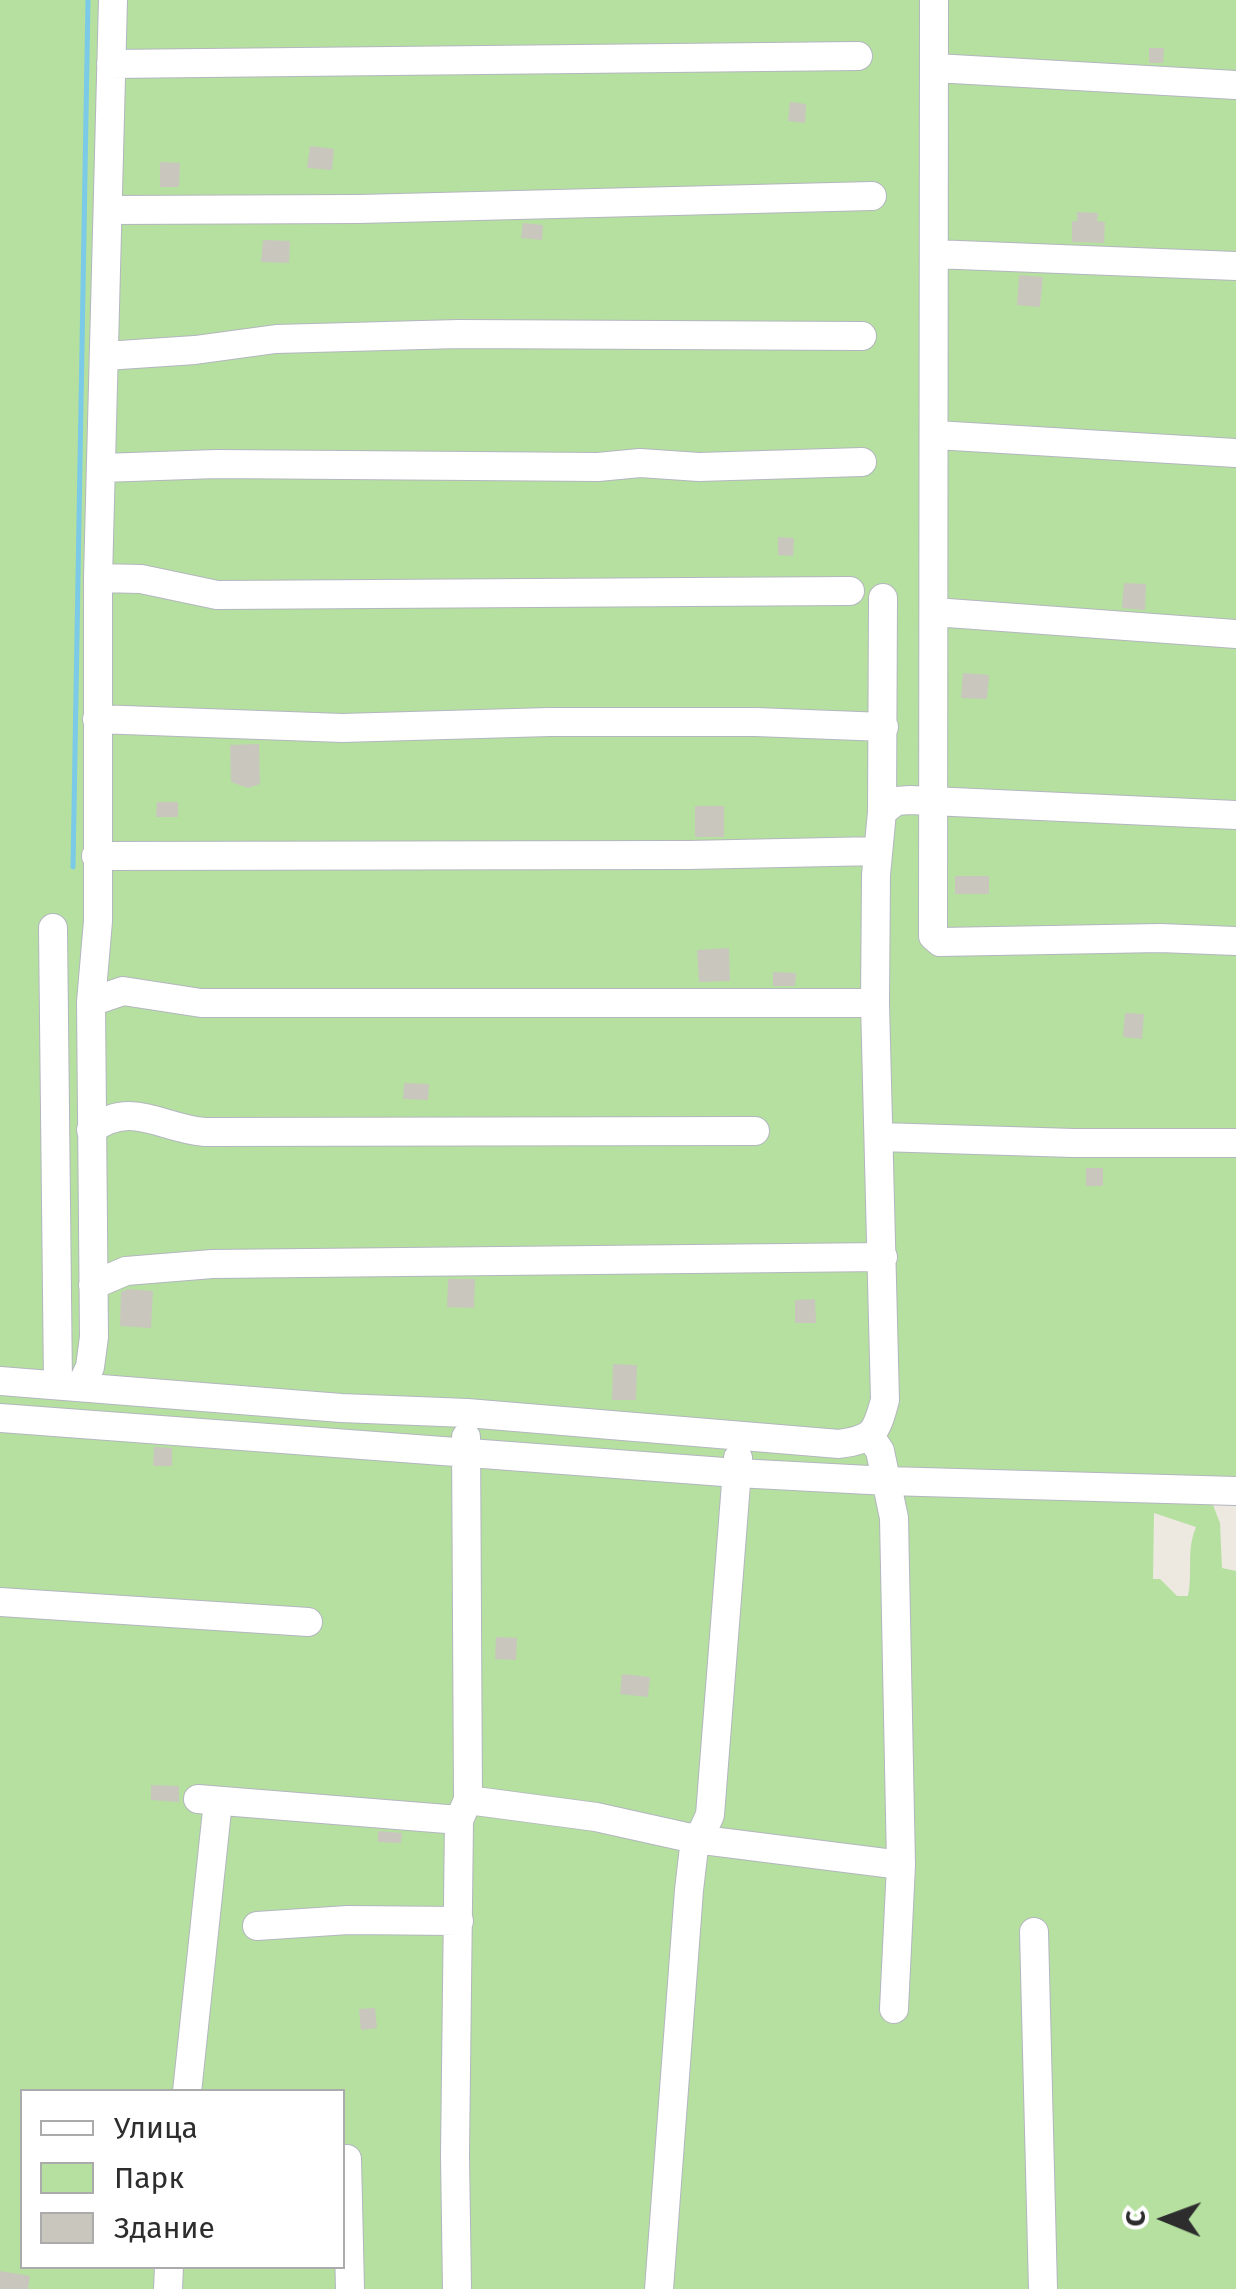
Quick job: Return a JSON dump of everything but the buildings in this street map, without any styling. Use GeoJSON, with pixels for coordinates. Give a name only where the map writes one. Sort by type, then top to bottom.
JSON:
{"type":"FeatureCollection","features":[{"type":"Feature","properties":{"kind":"street"},"geometry":{"type":"LineString","coordinates":[[70,1386],[90,1368],[94,1337],[91,1002],[98,921],[98,578],[112,0]]}},
{"type":"Feature","properties":{"kind":"street"},"geometry":{"type":"LineString","coordinates":[[934,0],[936,940],[1236,940]]}},
{"type":"Feature","properties":{"kind":"street"},"geometry":{"type":"LineString","coordinates":[[112,64],[858,56]]}},
{"type":"Feature","properties":{"kind":"street"},"geometry":{"type":"LineString","coordinates":[[935,68],[1236,85]]}},
{"type":"Feature","properties":{"kind":"street"},"geometry":{"type":"LineString","coordinates":[[108,210],[359,209],[872,196]]}},
{"type":"Feature","properties":{"kind":"street"},"geometry":{"type":"LineString","coordinates":[[934,254],[1236,266]]}},
{"type":"Feature","properties":{"kind":"street"},"geometry":{"type":"LineString","coordinates":[[106,356],[195,350],[276,338],[459,334],[862,336]]}},
{"type":"Feature","properties":{"kind":"street"},"geometry":{"type":"LineString","coordinates":[[936,435],[1236,453]]}},
{"type":"Feature","properties":{"kind":"street"},"geometry":{"type":"LineString","coordinates":[[102,468],[216,464],[598,467],[640,463],[699,466],[862,462]]}},
{"type":"Feature","properties":{"kind":"street"},"geometry":{"type":"LineString","coordinates":[[98,578],[140,579],[217,595],[850,591]]}},
{"type":"Feature","properties":{"kind":"street"},"geometry":{"type":"LineString","coordinates":[[0,1381],[839,1444],[870,1436],[878,1427],[885,1400],[875,1003],[884,727],[883,598]]}},
{"type":"Feature","properties":{"kind":"street"},"geometry":{"type":"LineString","coordinates":[[934,612],[1236,634]]}},
{"type":"Feature","properties":{"kind":"street"},"geometry":{"type":"LineString","coordinates":[[97,719],[342,728],[549,722],[756,722],[884,727]]}},
{"type":"Feature","properties":{"kind":"street"},"geometry":{"type":"LineString","coordinates":[[882,812],[896,801],[933,800],[1236,816]]}},
{"type":"Feature","properties":{"kind":"street"},"geometry":{"type":"LineString","coordinates":[[96,856],[669,855],[878,850]]}},
{"type":"Feature","properties":{"kind":"street"},"geometry":{"type":"LineString","coordinates":[[53,928],[70,1386]]}},
{"type":"Feature","properties":{"kind":"street"},"geometry":{"type":"LineString","coordinates":[[91,1002],[123,990],[201,1003],[875,1003]]}},
{"type":"Feature","properties":{"kind":"street"},"geometry":{"type":"LineString","coordinates":[[91,1130],[106,1118],[140,1115],[173,1128],[205,1132],[755,1131]]}},
{"type":"Feature","properties":{"kind":"street"},"geometry":{"type":"LineString","coordinates":[[880,1137],[1236,1144]]}},
{"type":"Feature","properties":{"kind":"street"},"geometry":{"type":"LineString","coordinates":[[93,1284],[126,1271],[212,1264],[883,1257]]}},
{"type":"Feature","properties":{"kind":"street"},"geometry":{"type":"LineString","coordinates":[[458,2289],[454,2155],[464,1810],[466,1413]]}},
{"type":"Feature","properties":{"kind":"street"},"geometry":{"type":"LineString","coordinates":[[0,1418],[888,1482],[1236,1491]]}},
{"type":"Feature","properties":{"kind":"street"},"geometry":{"type":"LineString","coordinates":[[659,2289],[695,1839],[710,1815],[714,1782],[740,1434]]}},
{"type":"Feature","properties":{"kind":"street"},"geometry":{"type":"LineString","coordinates":[[870,1436],[880,1451],[894,1518],[901,1865],[894,2010]]}},
{"type":"Feature","properties":{"kind":"street"},"geometry":{"type":"LineString","coordinates":[[0,1602],[308,1622]]}},
{"type":"Feature","properties":{"kind":"street"},"geometry":{"type":"LineString","coordinates":[[187,2089],[208,1800],[596,1817],[695,1839],[901,1865]]}},
{"type":"Feature","properties":{"kind":"street"},"geometry":{"type":"LineString","coordinates":[[257,1926],[348,1920],[458,1922]]}},
{"type":"Feature","properties":{"kind":"street"},"geometry":{"type":"LineString","coordinates":[[1034,1932],[1043,2289]]}},
{"type":"Feature","properties":{"kind":"street"},"geometry":{"type":"LineString","coordinates":[[347,2159],[350,2289]]}},
{"type":"Feature","properties":{"kind":"green space"},"geometry":{"type":"Polygon","coordinates":[[[0,0],[1236,0],[1236,1504],[1213,1505],[1220,1523],[1222,1568],[1236,1571],[1236,2289],[0,2289],[0,0]],[[1154,1513],[1153,1579],[1160,1579],[1177,1596],[1188,1596],[1191,1544],[1196,1527],[1154,1513]]]}},
{"type":"Feature","properties":{"kind":"waterway"},"geometry":{"type":"LineString","coordinates":[[73,867],[88,0]]}}]}
